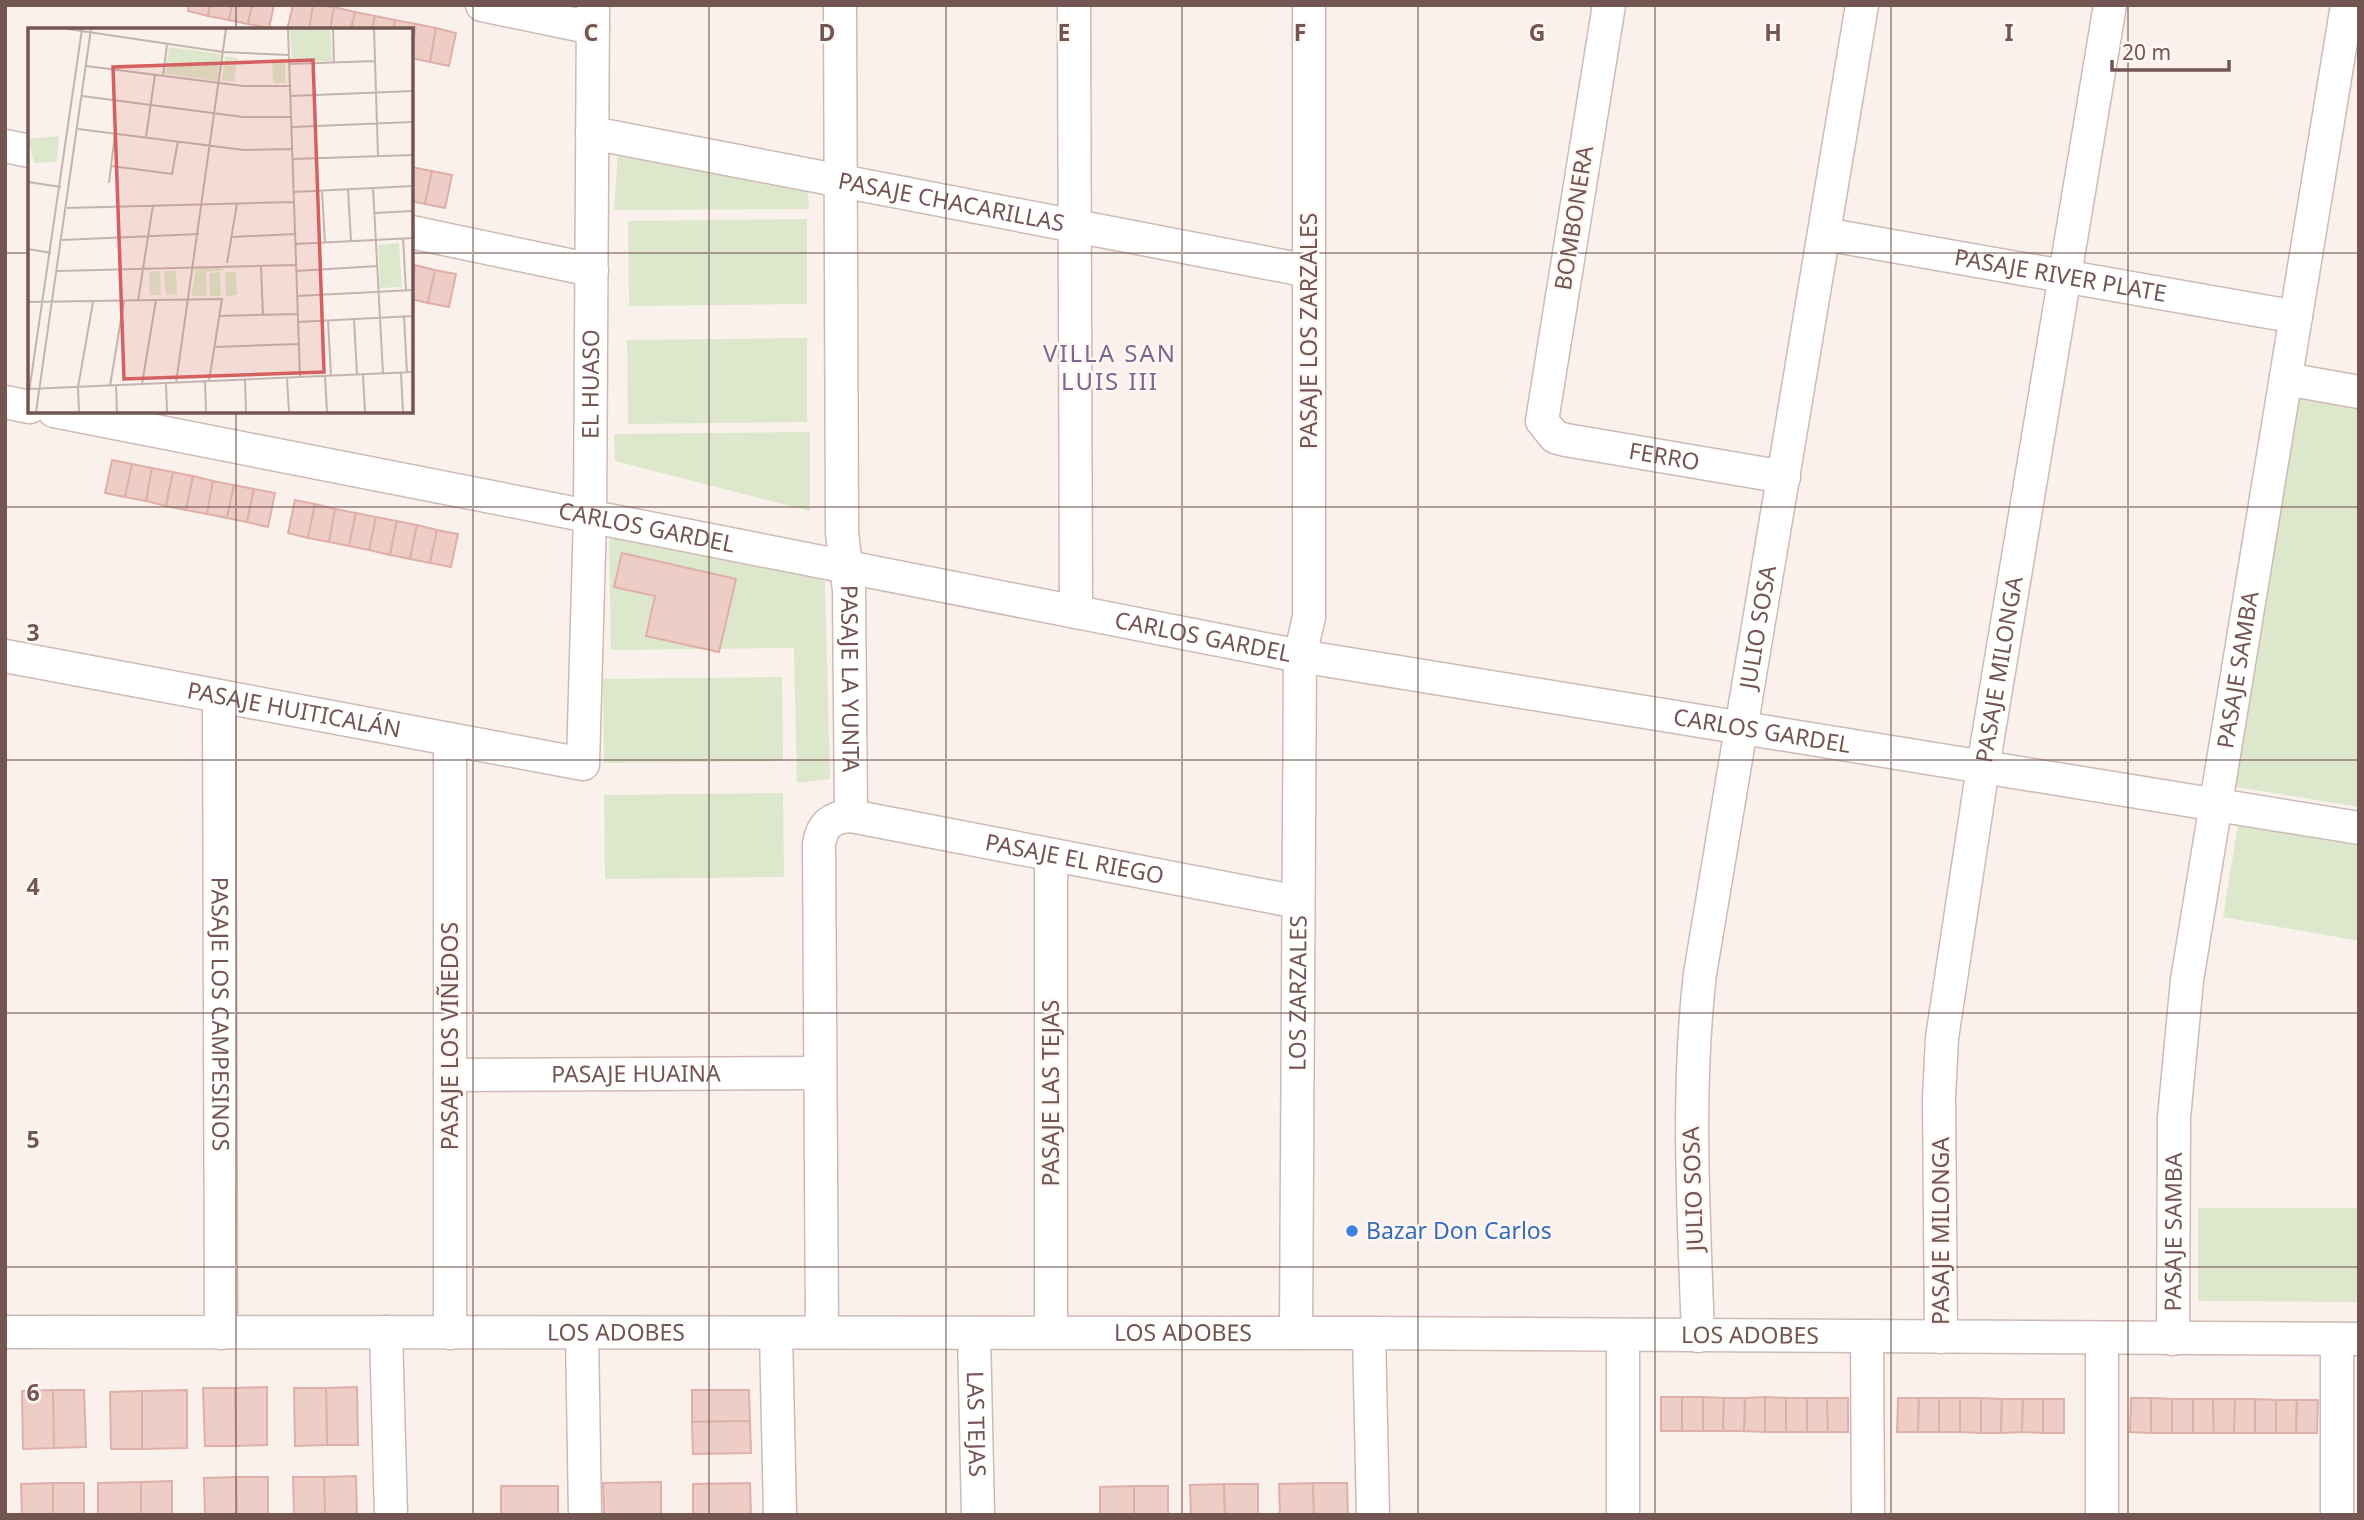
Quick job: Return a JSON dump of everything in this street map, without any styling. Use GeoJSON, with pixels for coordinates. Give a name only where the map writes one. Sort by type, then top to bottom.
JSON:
{"type":"FeatureCollection","features":[{"type":"Feature","properties":{"kind":"street"},"geometry":{"type":"LineString","coordinates":[[482,5],[593,17]]}},
{"type":"Feature","properties":{"kind":"street","name":"PASAJE LA YUNTA"},"geometry":{"type":"LineString","coordinates":[[840,5],[842,533],[846,566],[851,816]]}},
{"type":"Feature","properties":{"kind":"street"},"geometry":{"type":"LineString","coordinates":[[1074,5],[1076,612]]}},
{"type":"Feature","properties":{"kind":"street","name":"PASAJE LOS ZARZALES"},"geometry":{"type":"LineString","coordinates":[[1300,656],[1309,617],[1309,5]]}},
{"type":"Feature","properties":{"kind":"street","name":"BOMBONERA"},"geometry":{"type":"LineString","coordinates":[[1547,430],[1542,410],[1609,5]]}},
{"type":"Feature","properties":{"kind":"street","name":"JULIO SOSA"},"geometry":{"type":"LineString","coordinates":[[1698,1336],[1691,1114],[1694,1022],[1707,925],[1743,728],[1862,5]]}},
{"type":"Feature","properties":{"kind":"street","name":"PASAJE MILONGA"},"geometry":{"type":"LineString","coordinates":[[1941,1338],[1942,1038],[1983,767],[2110,5]]}},
{"type":"Feature","properties":{"kind":"street","name":"PASAJE SAMBA"},"geometry":{"type":"LineString","coordinates":[[2173,1339],[2174,1118],[2187,980],[2347,5]]}},
{"type":"Feature","properties":{"kind":"street","name":"EL HUASO"},"geometry":{"type":"LineString","coordinates":[[583,764],[590,516],[593,17]]}},
{"type":"Feature","properties":{"kind":"street","name":"PASAJE CHACARILLAS"},"geometry":{"type":"LineString","coordinates":[[592,133],[1309,271]]}},
{"type":"Feature","properties":{"kind":"street"},"geometry":{"type":"LineString","coordinates":[[5,146],[28,151]]}},
{"type":"Feature","properties":{"kind":"street"},"geometry":{"type":"LineString","coordinates":[[413,232],[592,270]]}},
{"type":"Feature","properties":{"kind":"street","name":"PASAJE RIVER PLATE"},"geometry":{"type":"LineString","coordinates":[[1824,234],[2296,317]]}},
{"type":"Feature","properties":{"kind":"street"},"geometry":{"type":"LineString","coordinates":[[2286,379],[2359,392]]}},
{"type":"Feature","properties":{"kind":"street"},"geometry":{"type":"LineString","coordinates":[[5,402],[28,407]]}},
{"type":"Feature","properties":{"kind":"street","name":"CARLOS GARDEL"},"geometry":{"type":"LineString","coordinates":[[64,413],[1300,656],[2359,828]]}},
{"type":"Feature","properties":{"kind":"street","name":"FERRO"},"geometry":{"type":"LineString","coordinates":[[1547,430],[1566,440],[1784,477]]}},
{"type":"Feature","properties":{"kind":"street","name":"PASAJE HUITICALÁN"},"geometry":{"type":"LineString","coordinates":[[5,656],[583,764]]}},
{"type":"Feature","properties":{"kind":"street","name":"LOS ZARZALES"},"geometry":{"type":"LineString","coordinates":[[1296,1333],[1300,656]]}},
{"type":"Feature","properties":{"kind":"street","name":"PASAJE LOS CAMPESINOS"},"geometry":{"type":"LineString","coordinates":[[219,696],[221,1333]]}},
{"type":"Feature","properties":{"kind":"street","name":"PASAJE LOS VIÑEDOS"},"geometry":{"type":"LineString","coordinates":[[450,739],[450,1332]]}},
{"type":"Feature","properties":{"kind":"street"},"geometry":{"type":"LineString","coordinates":[[822,1332],[819,844],[821,832],[828,822],[851,816]]}},
{"type":"Feature","properties":{"kind":"street","name":"PASAJE EL RIEGO"},"geometry":{"type":"LineString","coordinates":[[851,816],[1298,902]]}},
{"type":"Feature","properties":{"kind":"street","name":"PASAJE LAS TEJAS"},"geometry":{"type":"LineString","coordinates":[[1051,855],[1051,1332]]}},
{"type":"Feature","properties":{"kind":"street","name":"PASAJE HUAINA"},"geometry":{"type":"LineString","coordinates":[[450,1075],[820,1073]]}},
{"type":"Feature","properties":{"kind":"street","name":"LOS ADOBES"},"geometry":{"type":"LineString","coordinates":[[5,1332],[1051,1332],[2348,1339]]}},
{"type":"Feature","properties":{"kind":"street"},"geometry":{"type":"LineString","coordinates":[[386,1332],[391,1515]]}},
{"type":"Feature","properties":{"kind":"street"},"geometry":{"type":"LineString","coordinates":[[776,1332],[780,1515]]}},
{"type":"Feature","properties":{"kind":"street"},"geometry":{"type":"LineString","coordinates":[[582,1333],[585,1515]]}},
{"type":"Feature","properties":{"kind":"street","name":"LAS TEJAS"},"geometry":{"type":"LineString","coordinates":[[974,1333],[978,1515]]}},
{"type":"Feature","properties":{"kind":"street"},"geometry":{"type":"LineString","coordinates":[[1369,1333],[1373,1515]]}},
{"type":"Feature","properties":{"kind":"street"},"geometry":{"type":"LineString","coordinates":[[1623,1336],[1623,1515]]}},
{"type":"Feature","properties":{"kind":"street"},"geometry":{"type":"LineString","coordinates":[[1867,1337],[1868,1515]]}},
{"type":"Feature","properties":{"kind":"street"},"geometry":{"type":"LineString","coordinates":[[2102,1338],[2102,1515]]}},
{"type":"Feature","properties":{"kind":"street"},"geometry":{"type":"LineString","coordinates":[[2337,1515],[2348,1339]]}},
{"type":"Feature","properties":{"kind":"green space"},"geometry":{"type":"Polygon","coordinates":[[[618,149],[808,188],[809,209],[614,210],[618,149]]]}},
{"type":"Feature","properties":{"kind":"green space"},"geometry":{"type":"Polygon","coordinates":[[[807,219],[807,304],[629,306],[628,221],[807,219]]]}},
{"type":"Feature","properties":{"kind":"green space"},"geometry":{"type":"Polygon","coordinates":[[[807,338],[807,422],[628,424],[627,340],[807,338]]]}},
{"type":"Feature","properties":{"kind":"green space"},"geometry":{"type":"Polygon","coordinates":[[[2295,396],[2359,407],[2359,807],[2230,786],[2295,396]]]}},
{"type":"Feature","properties":{"kind":"green space"},"geometry":{"type":"Polygon","coordinates":[[[810,432],[810,511],[615,461],[614,434],[810,432]]]}},
{"type":"Feature","properties":{"kind":"green space"},"geometry":{"type":"Polygon","coordinates":[[[609,534],[825,581],[830,779],[797,783],[794,648],[611,650],[609,534]]]}},
{"type":"Feature","properties":{"kind":"green space"},"geometry":{"type":"Polygon","coordinates":[[[782,677],[783,761],[604,763],[603,679],[782,677]]]}},
{"type":"Feature","properties":{"kind":"green space"},"geometry":{"type":"Polygon","coordinates":[[[783,793],[784,877],[605,879],[604,795],[783,793]]]}},
{"type":"Feature","properties":{"kind":"green space"},"geometry":{"type":"Polygon","coordinates":[[[2238,825],[2359,846],[2359,941],[2223,917],[2238,825]]]}},
{"type":"Feature","properties":{"kind":"green space"},"geometry":{"type":"Polygon","coordinates":[[[2198,1208],[2359,1208],[2359,1302],[2198,1301],[2198,1208]]]}},
{"type":"Feature","properties":{"kind":"building"},"geometry":{"type":"Polygon","coordinates":[[[189,5],[210,5],[208,16],[188,11],[189,5]]]}},
{"type":"Feature","properties":{"kind":"building"},"geometry":{"type":"Polygon","coordinates":[[[210,5],[232,5],[229,20],[208,16],[210,5]]]}},
{"type":"Feature","properties":{"kind":"building"},"geometry":{"type":"Polygon","coordinates":[[[232,5],[252,5],[248,24],[229,20],[232,5]]]}},
{"type":"Feature","properties":{"kind":"building"},"geometry":{"type":"Polygon","coordinates":[[[252,5],[274,5],[269,28],[248,24],[252,5]]]}},
{"type":"Feature","properties":{"kind":"building"},"geometry":{"type":"Polygon","coordinates":[[[293,5],[313,5],[309,28],[287,28],[293,5]]]}},
{"type":"Feature","properties":{"kind":"building"},"geometry":{"type":"Polygon","coordinates":[[[313,5],[334,7],[330,28],[309,28],[313,5]]]}},
{"type":"Feature","properties":{"kind":"building"},"geometry":{"type":"Polygon","coordinates":[[[334,7],[355,12],[351,28],[330,28],[334,7]]]}},
{"type":"Feature","properties":{"kind":"building"},"geometry":{"type":"Polygon","coordinates":[[[355,12],[375,16],[372,28],[351,28],[355,12]]]}},
{"type":"Feature","properties":{"kind":"building"},"geometry":{"type":"Polygon","coordinates":[[[375,16],[395,20],[393,28],[372,28],[375,16]]]}},
{"type":"Feature","properties":{"kind":"building"},"geometry":{"type":"Polygon","coordinates":[[[395,20],[416,24],[413,38],[413,28],[393,28],[395,20]]]}},
{"type":"Feature","properties":{"kind":"building"},"geometry":{"type":"Polygon","coordinates":[[[416,24],[436,28],[430,62],[413,58],[416,24]]]}},
{"type":"Feature","properties":{"kind":"building"},"geometry":{"type":"Polygon","coordinates":[[[436,28],[456,33],[449,66],[430,62],[436,28]]]}},
{"type":"Feature","properties":{"kind":"building"},"geometry":{"type":"Polygon","coordinates":[[[413,167],[432,171],[425,204],[413,201],[413,167]]]}},
{"type":"Feature","properties":{"kind":"building"},"geometry":{"type":"Polygon","coordinates":[[[432,171],[452,175],[445,208],[425,204],[432,171]]]}},
{"type":"Feature","properties":{"kind":"building"},"geometry":{"type":"Polygon","coordinates":[[[415,265],[435,270],[428,303],[413,299],[415,265]]]}},
{"type":"Feature","properties":{"kind":"building"},"geometry":{"type":"Polygon","coordinates":[[[435,270],[456,274],[449,307],[428,303],[435,270]]]}},
{"type":"Feature","properties":{"kind":"building"},"geometry":{"type":"Polygon","coordinates":[[[112,460],[132,464],[125,497],[105,493],[112,460]]]}},
{"type":"Feature","properties":{"kind":"building"},"geometry":{"type":"Polygon","coordinates":[[[132,464],[152,468],[146,501],[125,497],[132,464]]]}},
{"type":"Feature","properties":{"kind":"building"},"geometry":{"type":"Polygon","coordinates":[[[152,468],[173,472],[166,506],[146,501],[152,468]]]}},
{"type":"Feature","properties":{"kind":"building"},"geometry":{"type":"Polygon","coordinates":[[[173,472],[193,476],[186,510],[166,506],[173,472]]]}},
{"type":"Feature","properties":{"kind":"building"},"geometry":{"type":"Polygon","coordinates":[[[193,476],[213,481],[207,514],[186,510],[193,476]]]}},
{"type":"Feature","properties":{"kind":"building"},"geometry":{"type":"Polygon","coordinates":[[[213,481],[234,485],[227,518],[207,514],[213,481]]]}},
{"type":"Feature","properties":{"kind":"building"},"geometry":{"type":"Polygon","coordinates":[[[234,485],[254,489],[247,522],[227,518],[234,485]]]}},
{"type":"Feature","properties":{"kind":"building"},"geometry":{"type":"Polygon","coordinates":[[[254,489],[275,493],[268,527],[247,522],[254,489]]]}},
{"type":"Feature","properties":{"kind":"building"},"geometry":{"type":"Polygon","coordinates":[[[295,500],[315,504],[308,538],[288,533],[295,500]]]}},
{"type":"Feature","properties":{"kind":"building"},"geometry":{"type":"Polygon","coordinates":[[[315,504],[335,509],[329,542],[308,538],[315,504]]]}},
{"type":"Feature","properties":{"kind":"building"},"geometry":{"type":"Polygon","coordinates":[[[335,509],[356,513],[349,546],[329,542],[335,509]]]}},
{"type":"Feature","properties":{"kind":"building"},"geometry":{"type":"Polygon","coordinates":[[[356,513],[376,517],[369,550],[349,546],[356,513]]]}},
{"type":"Feature","properties":{"kind":"building"},"geometry":{"type":"Polygon","coordinates":[[[376,517],[397,521],[390,555],[369,550],[376,517]]]}},
{"type":"Feature","properties":{"kind":"building"},"geometry":{"type":"Polygon","coordinates":[[[397,521],[417,525],[410,559],[390,555],[397,521]]]}},
{"type":"Feature","properties":{"kind":"building"},"geometry":{"type":"Polygon","coordinates":[[[417,525],[437,530],[430,563],[410,559],[417,525]]]}},
{"type":"Feature","properties":{"kind":"building"},"geometry":{"type":"Polygon","coordinates":[[[437,530],[458,534],[451,567],[430,563],[437,530]]]}},
{"type":"Feature","properties":{"kind":"building"},"geometry":{"type":"Polygon","coordinates":[[[622,553],[736,579],[719,652],[646,636],[655,596],[614,587],[622,553]]]}},
{"type":"Feature","properties":{"kind":"building"},"geometry":{"type":"Polygon","coordinates":[[[267,1387],[267,1445],[236,1446],[235,1388],[267,1387]]]}},
{"type":"Feature","properties":{"kind":"building"},"geometry":{"type":"Polygon","coordinates":[[[357,1387],[358,1445],[327,1445],[326,1388],[357,1387]]]}},
{"type":"Feature","properties":{"kind":"building"},"geometry":{"type":"Polygon","coordinates":[[[203,1388],[235,1388],[236,1446],[205,1446],[203,1388]]]}},
{"type":"Feature","properties":{"kind":"building"},"geometry":{"type":"Polygon","coordinates":[[[294,1388],[326,1388],[327,1445],[295,1446],[294,1388]]]}},
{"type":"Feature","properties":{"kind":"building"},"geometry":{"type":"Polygon","coordinates":[[[53,1390],[84,1390],[86,1447],[54,1448],[53,1390]]]}},
{"type":"Feature","properties":{"kind":"building"},"geometry":{"type":"Polygon","coordinates":[[[53,1390],[54,1448],[23,1449],[22,1391],[53,1390]]]}},
{"type":"Feature","properties":{"kind":"building"},"geometry":{"type":"Polygon","coordinates":[[[187,1390],[187,1448],[142,1449],[142,1391],[187,1390]]]}},
{"type":"Feature","properties":{"kind":"building"},"geometry":{"type":"Polygon","coordinates":[[[692,1390],[749,1390],[750,1421],[692,1422],[692,1390]]]}},
{"type":"Feature","properties":{"kind":"building"},"geometry":{"type":"Polygon","coordinates":[[[142,1391],[142,1449],[111,1449],[110,1392],[142,1391]]]}},
{"type":"Feature","properties":{"kind":"building"},"geometry":{"type":"Polygon","coordinates":[[[1661,1397],[1682,1397],[1682,1431],[1661,1431],[1661,1397]]]}},
{"type":"Feature","properties":{"kind":"building"},"geometry":{"type":"Polygon","coordinates":[[[1682,1397],[1703,1397],[1703,1431],[1682,1431],[1682,1397]]]}},
{"type":"Feature","properties":{"kind":"building"},"geometry":{"type":"Polygon","coordinates":[[[1703,1397],[1724,1398],[1723,1431],[1703,1431],[1703,1397]]]}},
{"type":"Feature","properties":{"kind":"building"},"geometry":{"type":"Polygon","coordinates":[[[1765,1397],[1765,1432],[1744,1431],[1745,1398],[1765,1397]]]}},
{"type":"Feature","properties":{"kind":"building"},"geometry":{"type":"Polygon","coordinates":[[[1765,1397],[1786,1398],[1786,1432],[1765,1432],[1765,1397]]]}},
{"type":"Feature","properties":{"kind":"building"},"geometry":{"type":"Polygon","coordinates":[[[1724,1398],[1745,1398],[1744,1431],[1723,1431],[1724,1398]]]}},
{"type":"Feature","properties":{"kind":"building"},"geometry":{"type":"Polygon","coordinates":[[[1786,1398],[1807,1398],[1807,1432],[1786,1432],[1786,1398]]]}},
{"type":"Feature","properties":{"kind":"building"},"geometry":{"type":"Polygon","coordinates":[[[1807,1398],[1827,1398],[1828,1432],[1807,1432],[1807,1398]]]}},
{"type":"Feature","properties":{"kind":"building"},"geometry":{"type":"Polygon","coordinates":[[[1827,1398],[1848,1398],[1848,1432],[1828,1432],[1827,1398]]]}},
{"type":"Feature","properties":{"kind":"building"},"geometry":{"type":"Polygon","coordinates":[[[1898,1398],[1919,1398],[1918,1432],[1897,1432],[1898,1398]]]}},
{"type":"Feature","properties":{"kind":"building"},"geometry":{"type":"Polygon","coordinates":[[[1919,1398],[1939,1398],[1939,1432],[1918,1432],[1919,1398]]]}},
{"type":"Feature","properties":{"kind":"building"},"geometry":{"type":"Polygon","coordinates":[[[1939,1398],[1960,1398],[1960,1432],[1939,1432],[1939,1398]]]}},
{"type":"Feature","properties":{"kind":"building"},"geometry":{"type":"Polygon","coordinates":[[[1960,1398],[1981,1398],[1981,1433],[1960,1432],[1960,1398]]]}},
{"type":"Feature","properties":{"kind":"building"},"geometry":{"type":"Polygon","coordinates":[[[1981,1398],[2002,1399],[2001,1433],[1981,1433],[1981,1398]]]}},
{"type":"Feature","properties":{"kind":"building"},"geometry":{"type":"Polygon","coordinates":[[[2131,1398],[2151,1398],[2151,1433],[2130,1432],[2131,1398]]]}},
{"type":"Feature","properties":{"kind":"building"},"geometry":{"type":"Polygon","coordinates":[[[2151,1398],[2172,1399],[2172,1433],[2151,1433],[2151,1398]]]}},
{"type":"Feature","properties":{"kind":"building"},"geometry":{"type":"Polygon","coordinates":[[[2002,1399],[2023,1399],[2022,1432],[2001,1433],[2002,1399]]]}},
{"type":"Feature","properties":{"kind":"building"},"geometry":{"type":"Polygon","coordinates":[[[2023,1399],[2043,1399],[2043,1433],[2022,1432],[2023,1399]]]}},
{"type":"Feature","properties":{"kind":"building"},"geometry":{"type":"Polygon","coordinates":[[[2043,1399],[2064,1399],[2064,1433],[2043,1433],[2043,1399]]]}},
{"type":"Feature","properties":{"kind":"building"},"geometry":{"type":"Polygon","coordinates":[[[2172,1399],[2193,1399],[2193,1433],[2172,1433],[2172,1399]]]}},
{"type":"Feature","properties":{"kind":"building"},"geometry":{"type":"Polygon","coordinates":[[[2193,1399],[2213,1399],[2214,1433],[2193,1433],[2193,1399]]]}},
{"type":"Feature","properties":{"kind":"building"},"geometry":{"type":"Polygon","coordinates":[[[2213,1399],[2235,1399],[2234,1433],[2214,1433],[2213,1399]]]}},
{"type":"Feature","properties":{"kind":"building"},"geometry":{"type":"Polygon","coordinates":[[[2235,1399],[2255,1399],[2255,1433],[2234,1433],[2235,1399]]]}},
{"type":"Feature","properties":{"kind":"building"},"geometry":{"type":"Polygon","coordinates":[[[2255,1399],[2276,1400],[2276,1433],[2255,1433],[2255,1399]]]}},
{"type":"Feature","properties":{"kind":"building"},"geometry":{"type":"Polygon","coordinates":[[[2276,1400],[2297,1400],[2296,1433],[2276,1433],[2276,1400]]]}},
{"type":"Feature","properties":{"kind":"building"},"geometry":{"type":"Polygon","coordinates":[[[2297,1400],[2318,1400],[2317,1433],[2296,1433],[2297,1400]]]}},
{"type":"Feature","properties":{"kind":"building"},"geometry":{"type":"Polygon","coordinates":[[[750,1421],[751,1453],[693,1454],[692,1422],[750,1421]]]}},
{"type":"Feature","properties":{"kind":"building"},"geometry":{"type":"Polygon","coordinates":[[[356,1476],[357,1515],[325,1515],[324,1477],[356,1476]]]}},
{"type":"Feature","properties":{"kind":"building"},"geometry":{"type":"Polygon","coordinates":[[[236,1477],[268,1477],[268,1515],[237,1515],[236,1477]]]}},
{"type":"Feature","properties":{"kind":"building"},"geometry":{"type":"Polygon","coordinates":[[[236,1477],[237,1515],[205,1515],[204,1478],[236,1477]]]}},
{"type":"Feature","properties":{"kind":"building"},"geometry":{"type":"Polygon","coordinates":[[[293,1477],[324,1477],[325,1515],[294,1515],[293,1477]]]}},
{"type":"Feature","properties":{"kind":"building"},"geometry":{"type":"Polygon","coordinates":[[[172,1481],[172,1515],[141,1515],[141,1482],[172,1481]]]}},
{"type":"Feature","properties":{"kind":"building"},"geometry":{"type":"Polygon","coordinates":[[[141,1482],[141,1515],[98,1515],[98,1483],[141,1482]]]}},
{"type":"Feature","properties":{"kind":"building"},"geometry":{"type":"Polygon","coordinates":[[[661,1482],[661,1514],[604,1515],[603,1483],[661,1482]]]}},
{"type":"Feature","properties":{"kind":"building"},"geometry":{"type":"Polygon","coordinates":[[[53,1483],[84,1483],[84,1515],[53,1515],[53,1483]]]}},
{"type":"Feature","properties":{"kind":"building"},"geometry":{"type":"Polygon","coordinates":[[[53,1483],[53,1515],[22,1515],[21,1484],[53,1483]]]}},
{"type":"Feature","properties":{"kind":"building"},"geometry":{"type":"Polygon","coordinates":[[[750,1483],[751,1515],[693,1515],[693,1484],[750,1483]]]}},
{"type":"Feature","properties":{"kind":"building"},"geometry":{"type":"Polygon","coordinates":[[[1313,1483],[1314,1515],[1280,1515],[1279,1484],[1313,1483]]]}},
{"type":"Feature","properties":{"kind":"building"},"geometry":{"type":"Polygon","coordinates":[[[1313,1483],[1347,1483],[1348,1515],[1314,1515],[1313,1483]]]}},
{"type":"Feature","properties":{"kind":"building"},"geometry":{"type":"Polygon","coordinates":[[[1224,1484],[1225,1515],[1191,1515],[1190,1485],[1224,1484]]]}},
{"type":"Feature","properties":{"kind":"building"},"geometry":{"type":"Polygon","coordinates":[[[1224,1484],[1258,1484],[1258,1515],[1225,1515],[1224,1484]]]}},
{"type":"Feature","properties":{"kind":"building"},"geometry":{"type":"Polygon","coordinates":[[[501,1486],[558,1486],[558,1515],[501,1515],[501,1486]]]}},
{"type":"Feature","properties":{"kind":"building"},"geometry":{"type":"Polygon","coordinates":[[[1134,1486],[1134,1515],[1100,1515],[1100,1487],[1134,1486]]]}},
{"type":"Feature","properties":{"kind":"building"},"geometry":{"type":"Polygon","coordinates":[[[1134,1486],[1168,1486],[1168,1515],[1134,1515],[1134,1486]]]}},
{"type":"Feature","properties":{"kind":"place","name":"Bazar Don Carlos"},"geometry":{"type":"Point","coordinates":[1352,1231]}},
{"type":"Feature","properties":{"kind":"district","name":"VILLA SAN LUIS III"},"geometry":{"type":"Point","coordinates":[1110,368]}}]}
